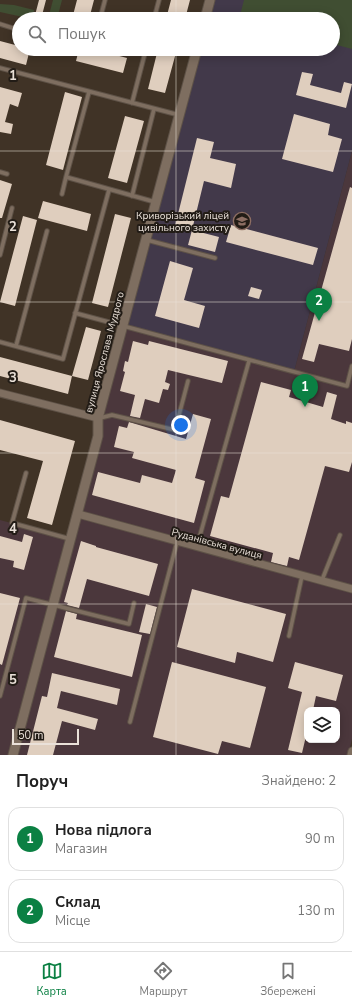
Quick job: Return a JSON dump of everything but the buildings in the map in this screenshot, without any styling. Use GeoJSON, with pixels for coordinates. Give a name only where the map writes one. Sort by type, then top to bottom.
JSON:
{"type":"FeatureCollection","features":[{"type":"Feature","properties":{"kind":"street"},"geometry":{"type":"LineString","coordinates":[[207,12],[210,0]]}},
{"type":"Feature","properties":{"kind":"street","name":"вулиця Ярослава Мудрого"},"geometry":{"type":"LineString","coordinates":[[13,755],[98,436],[98,418],[195,56]]}},
{"type":"Feature","properties":{"kind":"street"},"geometry":{"type":"LineString","coordinates":[[0,393],[98,418]]}},
{"type":"Feature","properties":{"kind":"street","name":"Руданівська вулиця"},"geometry":{"type":"LineString","coordinates":[[78,514],[352,590]]}},
{"type":"Feature","properties":{"kind":"lane"},"geometry":{"type":"LineString","coordinates":[[102,12],[105,0]]}},
{"type":"Feature","properties":{"kind":"lane"},"geometry":{"type":"LineString","coordinates":[[156,12],[159,0]]}},
{"type":"Feature","properties":{"kind":"lane"},"geometry":{"type":"LineString","coordinates":[[0,24],[12,28]]}},
{"type":"Feature","properties":{"kind":"lane"},"geometry":{"type":"LineString","coordinates":[[132,103],[144,56]]}},
{"type":"Feature","properties":{"kind":"lane"},"geometry":{"type":"LineString","coordinates":[[0,68],[179,115]]}},
{"type":"Feature","properties":{"kind":"lane"},"geometry":{"type":"LineString","coordinates":[[62,194],[89,92]]}},
{"type":"Feature","properties":{"kind":"lane"},"geometry":{"type":"LineString","coordinates":[[132,196],[154,109]]}},
{"type":"Feature","properties":{"kind":"lane"},"geometry":{"type":"LineString","coordinates":[[0,172],[7,174]]}},
{"type":"Feature","properties":{"kind":"lane"},"geometry":{"type":"LineString","coordinates":[[66,177],[156,202]]}},
{"type":"Feature","properties":{"kind":"lane"},"geometry":{"type":"LineString","coordinates":[[0,342],[63,358],[109,190]]}},
{"type":"Feature","properties":{"kind":"lane"},"geometry":{"type":"LineString","coordinates":[[0,255],[12,208]]}},
{"type":"Feature","properties":{"kind":"lane"},"geometry":{"type":"LineString","coordinates":[[16,346],[47,231]]}},
{"type":"Feature","properties":{"kind":"lane"},"geometry":{"type":"LineString","coordinates":[[146,240],[215,258]]}},
{"type":"Feature","properties":{"kind":"lane"},"geometry":{"type":"LineString","coordinates":[[75,313],[122,327],[352,388]]}},
{"type":"Feature","properties":{"kind":"lane"},"geometry":{"type":"LineString","coordinates":[[197,548],[249,361]]}},
{"type":"Feature","properties":{"kind":"lane"},"geometry":{"type":"LineString","coordinates":[[347,386],[352,366]]}},
{"type":"Feature","properties":{"kind":"lane"},"geometry":{"type":"LineString","coordinates":[[98,418],[112,415],[176,430],[188,381]]}},
{"type":"Feature","properties":{"kind":"lane"},"geometry":{"type":"LineString","coordinates":[[26,473],[12,523],[71,539]]}},
{"type":"Feature","properties":{"kind":"lane"},"geometry":{"type":"LineString","coordinates":[[321,581],[340,535]]}},
{"type":"Feature","properties":{"kind":"lane"},"geometry":{"type":"LineString","coordinates":[[130,722],[177,542]]}},
{"type":"Feature","properties":{"kind":"lane"},"geometry":{"type":"LineString","coordinates":[[289,636],[302,576]]}},
{"type":"Feature","properties":{"kind":"lane"},"geometry":{"type":"LineString","coordinates":[[0,696],[26,598],[129,624],[134,603]]}},
{"type":"Feature","properties":{"kind":"shaded area","name":"Криворізький ліцей цивільного захисту"},"geometry":{"type":"Polygon","coordinates":[[[210,0],[352,0],[352,151],[294,372],[122,327],[195,56],[340,56],[340,12],[207,12],[210,0]]]}},
{"type":"Feature","properties":{"kind":"shaded area"},"geometry":{"type":"Polygon","coordinates":[[[352,151],[352,739],[348,755],[0,755],[0,520],[70,539],[122,327],[294,372],[352,151]]]}},
{"type":"Feature","properties":{"kind":"green space"},"geometry":{"type":"Polygon","coordinates":[[[53,0],[62,0],[59,12],[50,12],[53,0]]]}},
{"type":"Feature","properties":{"kind":"green space"},"geometry":{"type":"Polygon","coordinates":[[[244,0],[352,0],[352,49],[340,46],[340,12],[241,12],[244,0]]]}},
{"type":"Feature","properties":{"kind":"green space"},"geometry":{"type":"Polygon","coordinates":[[[0,4],[14,5],[34,10],[34,12],[12,12],[12,15],[0,12],[0,4]]]}},
{"type":"Feature","properties":{"kind":"place","name":"Криворізький ліцей цивільного захисту"},"geometry":{"type":"Point","coordinates":[242,221]}},
{"type":"Feature","properties":{"kind":"place","name":"Склад"},"geometry":{"type":"Point","coordinates":[319,321]}},
{"type":"Feature","properties":{"kind":"place","name":"Нова підлога"},"geometry":{"type":"Point","coordinates":[305,407]}}]}
